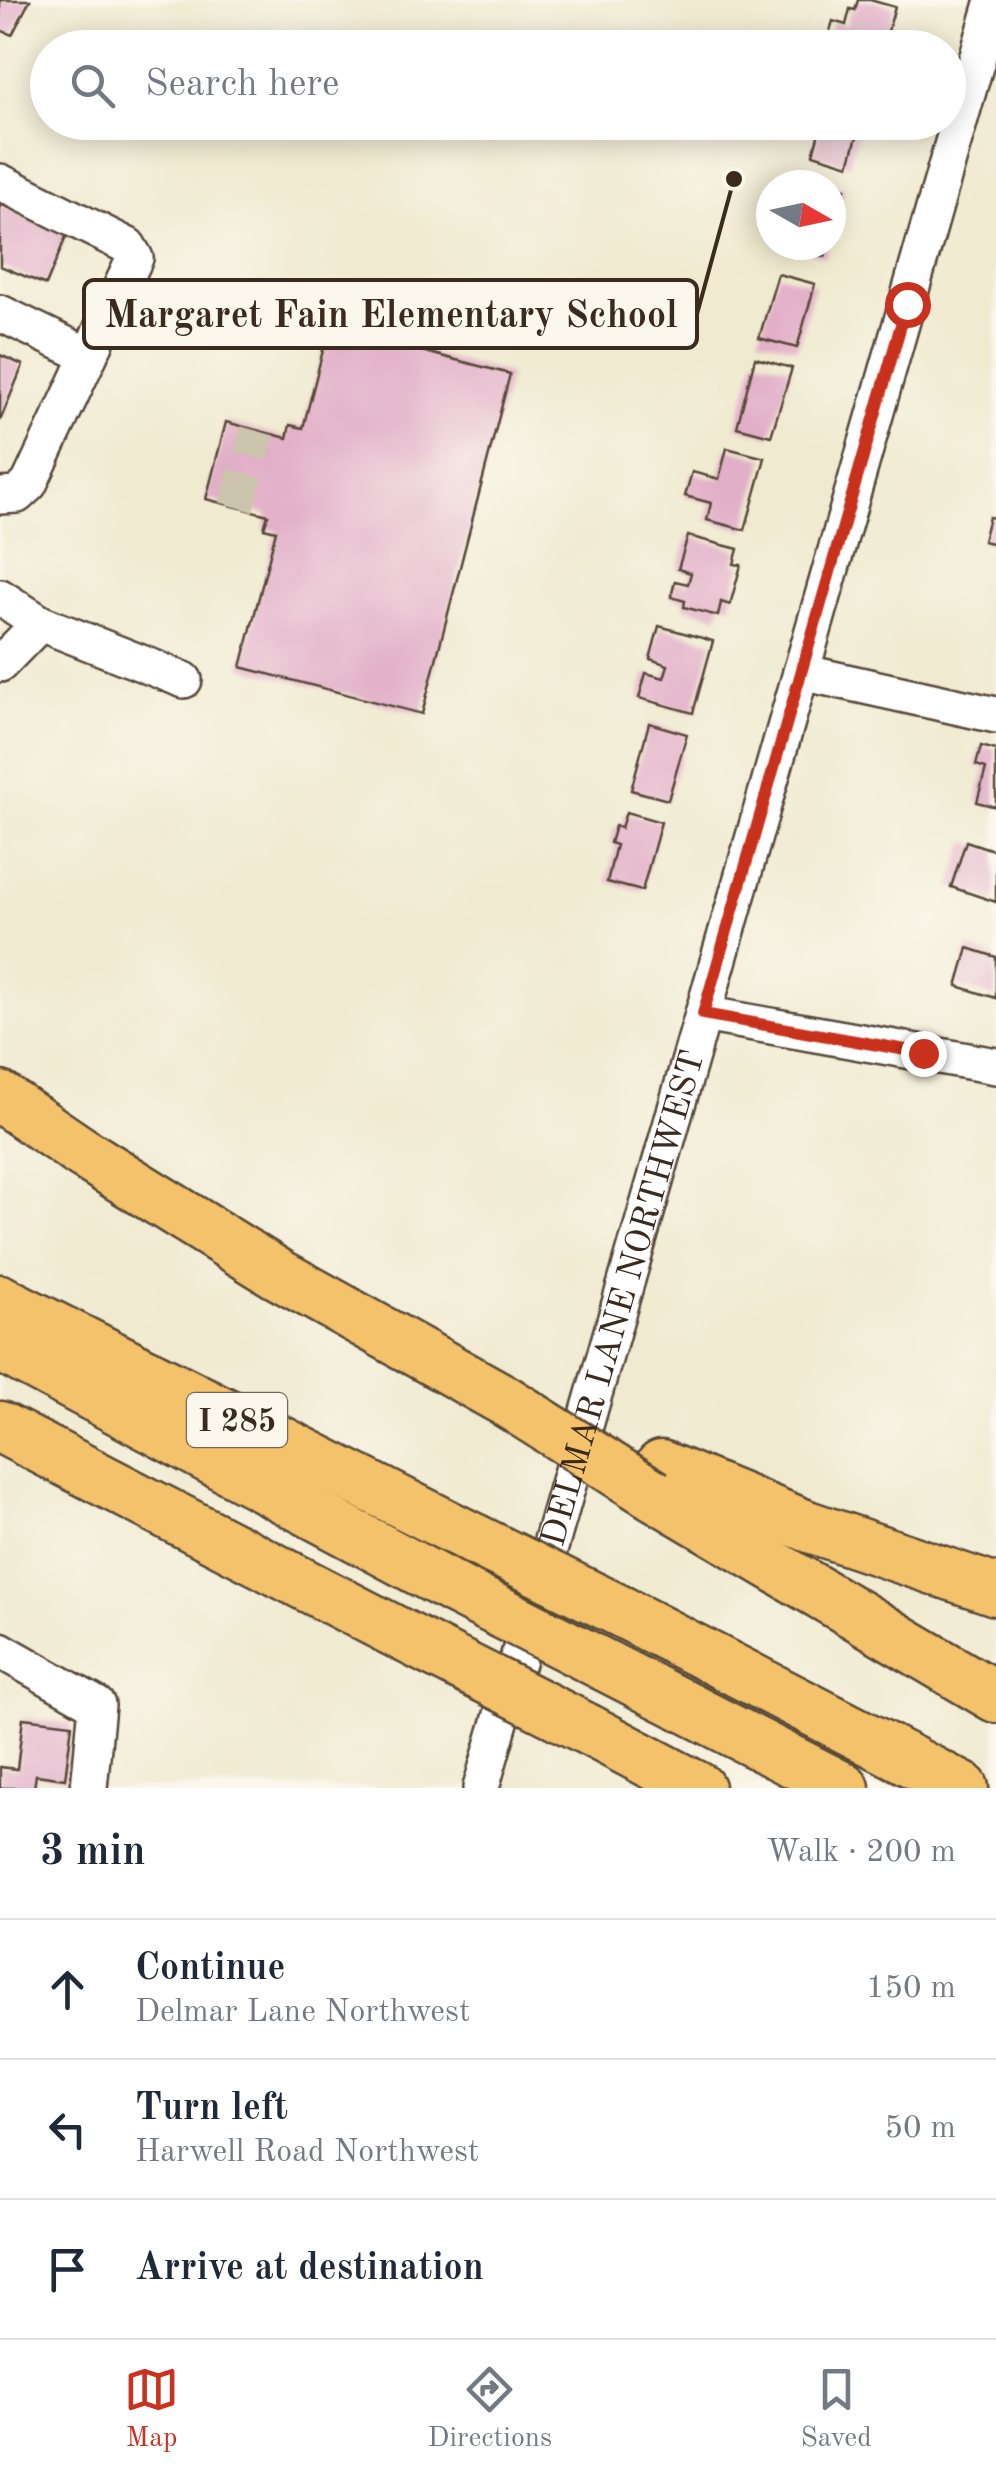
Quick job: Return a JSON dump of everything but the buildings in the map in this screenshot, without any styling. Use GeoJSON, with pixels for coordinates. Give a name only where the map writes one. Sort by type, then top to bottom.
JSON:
{"type":"FeatureCollection","features":[{"type":"Feature","properties":{"kind":"highway"},"geometry":{"type":"LineString","coordinates":[[0,1098],[278,1274],[658,1481],[996,1698]]}},
{"type":"Feature","properties":{"kind":"highway","name":"I 285"},"geometry":{"type":"LineString","coordinates":[[0,1300],[963,1788]]}},
{"type":"Feature","properties":{"kind":"highway"},"geometry":{"type":"LineString","coordinates":[[0,1346],[455,1589],[844,1788]]}},
{"type":"Feature","properties":{"kind":"highway"},"geometry":{"type":"LineString","coordinates":[[0,1427],[699,1788]]}},
{"type":"Feature","properties":{"kind":"highway"},"geometry":{"type":"LineString","coordinates":[[658,1481],[996,1590]]}},
{"type":"Feature","properties":{"kind":"street","name":"DELMAR LANE NORTHWEST"},"geometry":{"type":"LineString","coordinates":[[966,97],[994,0]]}},
{"type":"Feature","properties":{"kind":"street","name":"DELMAR LANE NORTHWEST"},"geometry":{"type":"LineString","coordinates":[[481,1788],[954,140]]}},
{"type":"Feature","properties":{"kind":"street"},"geometry":{"type":"LineString","coordinates":[[0,182],[128,246],[135,258],[29,484],[17,494],[0,496]]}},
{"type":"Feature","properties":{"kind":"street"},"geometry":{"type":"LineString","coordinates":[[0,312],[89,356]]}},
{"type":"Feature","properties":{"kind":"street"},"geometry":{"type":"LineString","coordinates":[[0,597],[40,622],[184,680]]}},
{"type":"Feature","properties":{"kind":"street"},"geometry":{"type":"LineString","coordinates":[[0,664],[40,622]]}},
{"type":"Feature","properties":{"kind":"street"},"geometry":{"type":"LineString","coordinates":[[801,672],[996,715]]}},
{"type":"Feature","properties":{"kind":"street"},"geometry":{"type":"LineString","coordinates":[[703,1014],[996,1066]]}},
{"type":"Feature","properties":{"kind":"street"},"geometry":{"type":"LineString","coordinates":[[0,1650],[97,1705],[89,1788]]}},
{"type":"Feature","properties":{"kind":"tunnel"},"geometry":{"type":"LineString","coordinates":[[236,507],[258,431]]}},
{"type":"Feature","properties":{"kind":"place","name":"Margaret Fain Elementary School"},"geometry":{"type":"Point","coordinates":[734,179]}},
{"type":"Feature","properties":{"kind":"route"},"geometry":{"type":"LineString","coordinates":[[907,304],[703,1014],[923,1053]]}}]}
